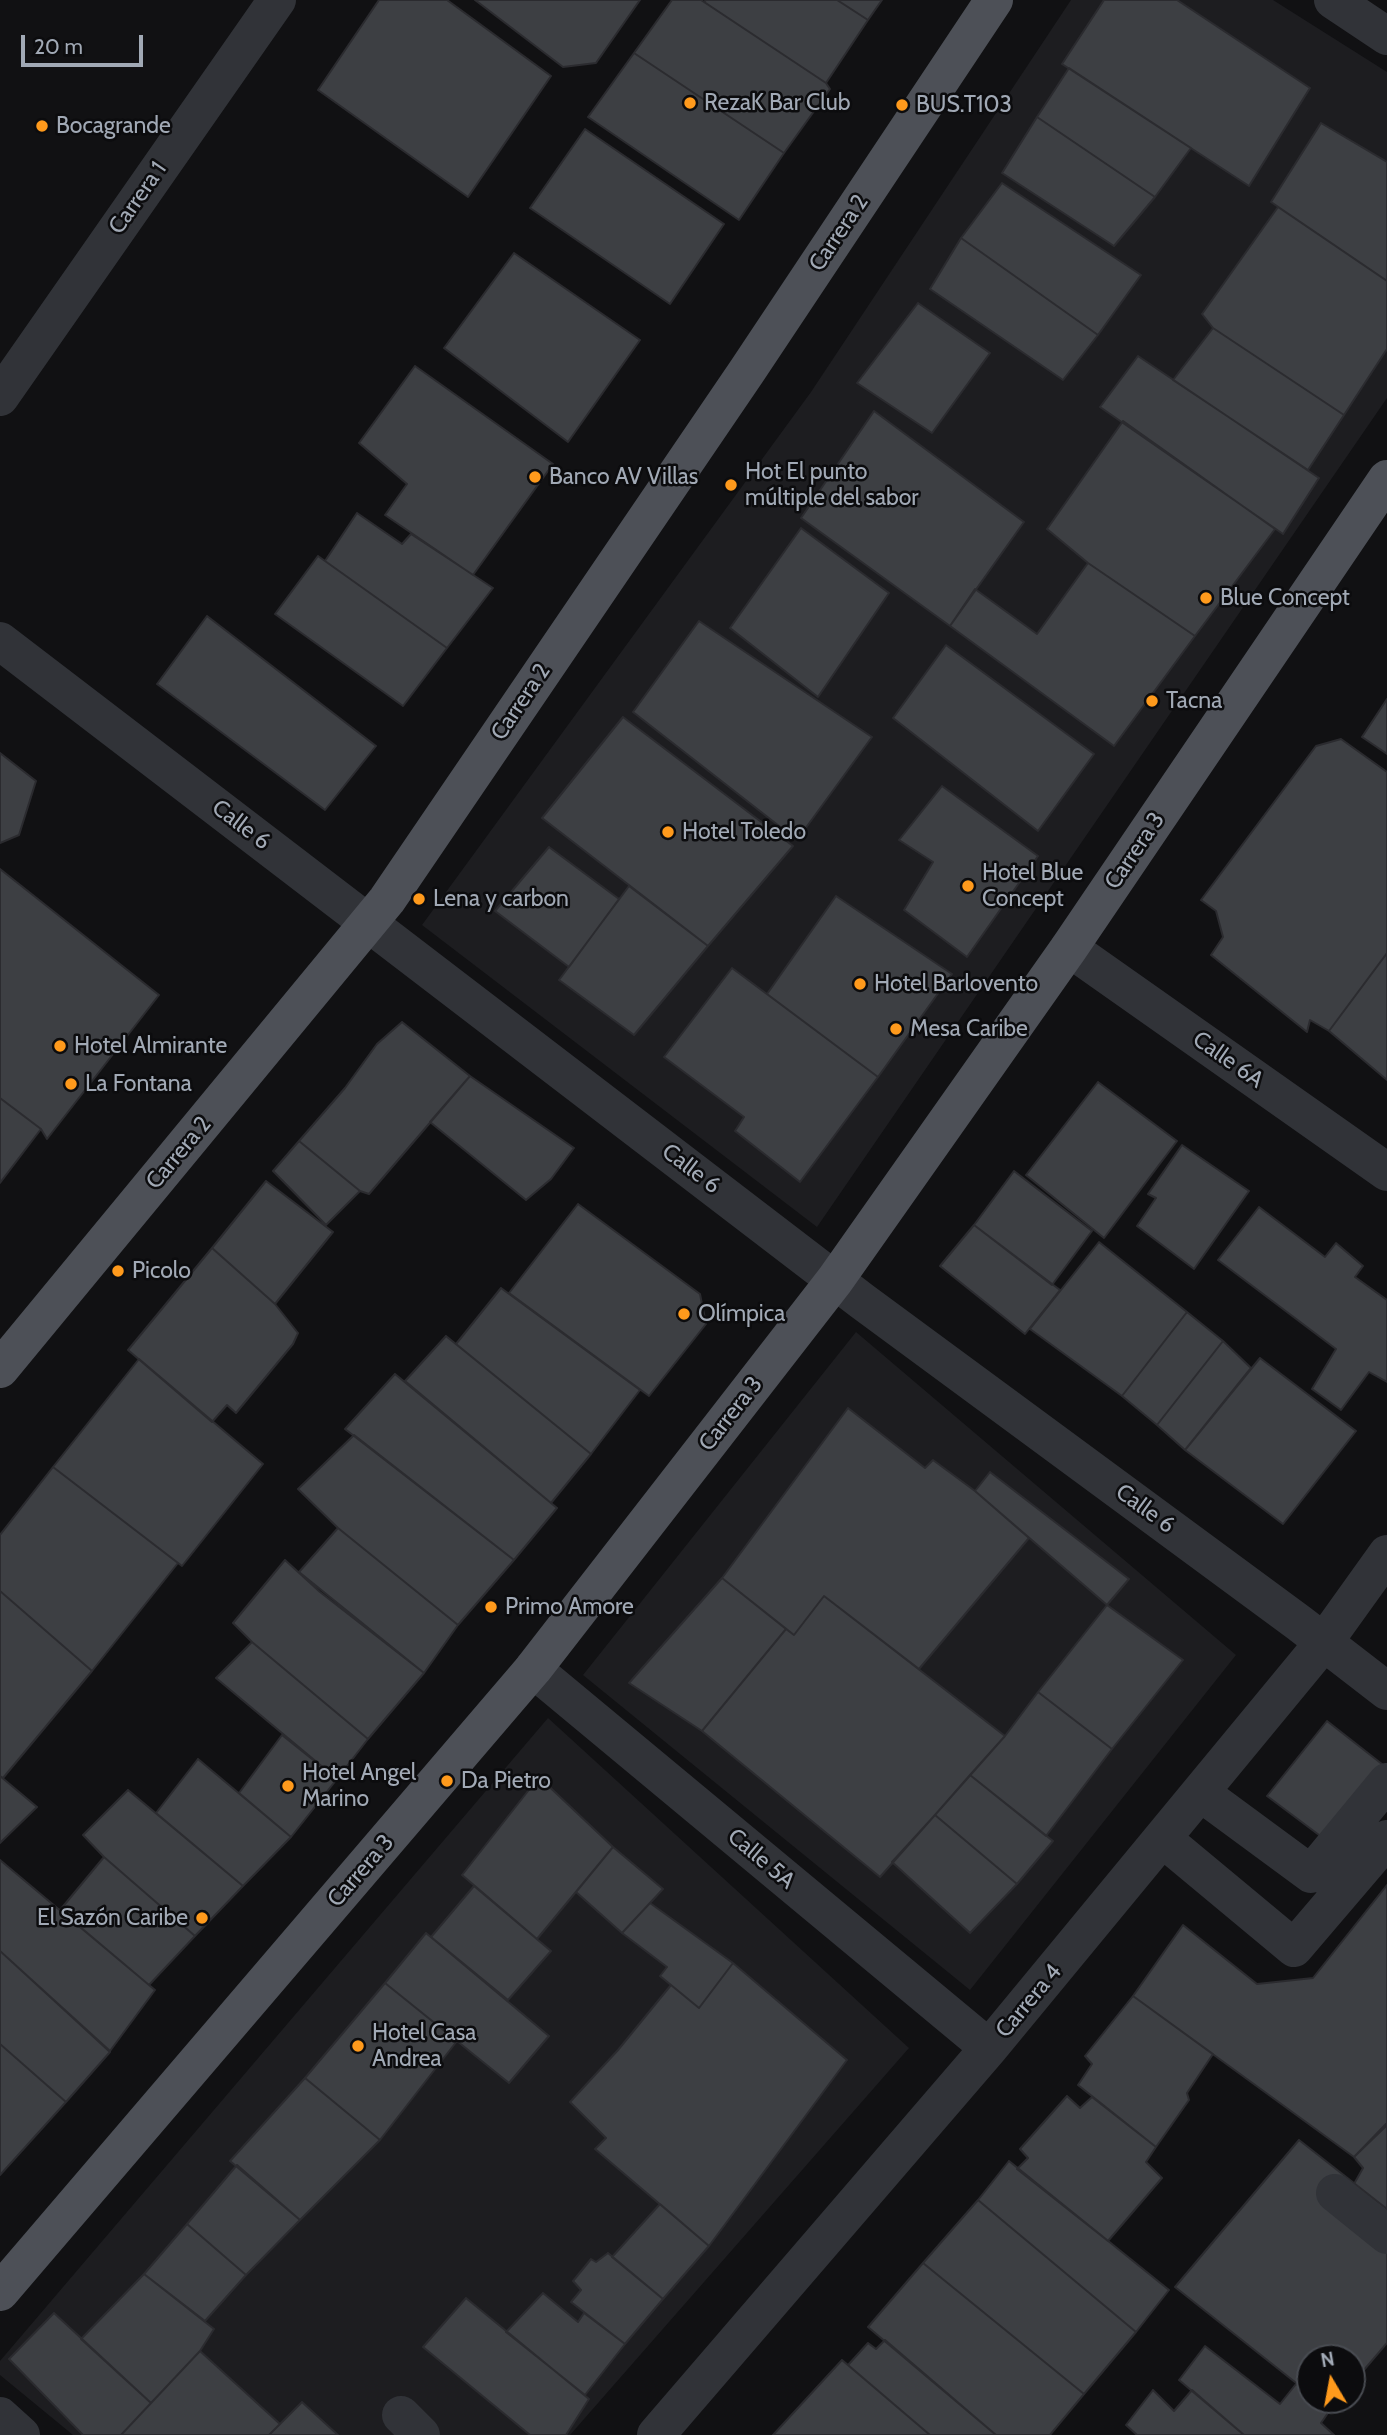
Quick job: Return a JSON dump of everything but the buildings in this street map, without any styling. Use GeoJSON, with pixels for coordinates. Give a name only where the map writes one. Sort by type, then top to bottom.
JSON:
{"type":"FeatureCollection","features":[{"type":"Feature","properties":{"kind":"main road","name":"Carrera 2"},"geometry":{"type":"LineString","coordinates":[[6,1350],[369,923],[394,889],[994,0]]}},
{"type":"Feature","properties":{"kind":"main road","name":"Carrera 3"},"geometry":{"type":"LineString","coordinates":[[0,2292],[533,1670],[835,1280],[1069,948],[1387,479]]}},
{"type":"Feature","properties":{"kind":"street","name":"Carrera 1"},"geometry":{"type":"LineString","coordinates":[[0,397],[276,0]]}},
{"type":"Feature","properties":{"kind":"street"},"geometry":{"type":"LineString","coordinates":[[1333,0],[1387,36]]}},
{"type":"Feature","properties":{"kind":"street","name":"Calle 6"},"geometry":{"type":"LineString","coordinates":[[0,641],[835,1280],[1385,1686]]}},
{"type":"Feature","properties":{"kind":"street","name":"Calle 6A"},"geometry":{"type":"LineString","coordinates":[[1069,948],[1387,1172]]}},
{"type":"Feature","properties":{"kind":"street","name":"Carrera 4"},"geometry":{"type":"LineString","coordinates":[[656,2435],[989,2048],[1163,1839],[1324,1642],[1387,1554]]}},
{"type":"Feature","properties":{"kind":"street","name":"Calle 5A"},"geometry":{"type":"LineString","coordinates":[[533,1670],[989,2048]]}},
{"type":"Feature","properties":{"kind":"street"},"geometry":{"type":"LineString","coordinates":[[1201,1793],[1311,1874],[1387,1782]]}},
{"type":"Feature","properties":{"kind":"street"},"geometry":{"type":"LineString","coordinates":[[1163,1839],[1294,1948],[1387,1839]]}},
{"type":"Feature","properties":{"kind":"street"},"geometry":{"type":"LineString","coordinates":[[1335,2193],[1387,2235]]}},
{"type":"Feature","properties":{"kind":"street"},"geometry":{"type":"LineString","coordinates":[[0,2416],[21,2435]]}},
{"type":"Feature","properties":{"kind":"shaded area"},"geometry":{"type":"Polygon","coordinates":[[[1071,0],[1273,0],[1387,72],[1387,398],[817,1227],[422,925],[811,392],[1071,0]]]}},
{"type":"Feature","properties":{"kind":"shaded area"},"geometry":{"type":"Polygon","coordinates":[[[856,1332],[1236,1655],[970,1990],[583,1675],[856,1332]]]}},
{"type":"Feature","properties":{"kind":"shaded area"},"geometry":{"type":"Polygon","coordinates":[[[548,1718],[909,2048],[570,2435],[73,2435],[0,2375],[0,2361],[548,1718]]]}},
{"type":"Feature","properties":{"kind":"place","name":"RezaK Bar Club"},"geometry":{"type":"Point","coordinates":[690,103]}},
{"type":"Feature","properties":{"kind":"place","name":"BUS.T103"},"geometry":{"type":"Point","coordinates":[902,105]}},
{"type":"Feature","properties":{"kind":"place","name":"Bocagrande"},"geometry":{"type":"Point","coordinates":[42,126]}},
{"type":"Feature","properties":{"kind":"place","name":"Banco AV Villas"},"geometry":{"type":"Point","coordinates":[535,477]}},
{"type":"Feature","properties":{"kind":"place","name":"Hot El punto múltiple del sabor"},"geometry":{"type":"Point","coordinates":[731,485]}},
{"type":"Feature","properties":{"kind":"place","name":"Blue Concept"},"geometry":{"type":"Point","coordinates":[1206,598]}},
{"type":"Feature","properties":{"kind":"place","name":"Tacna"},"geometry":{"type":"Point","coordinates":[1152,701]}},
{"type":"Feature","properties":{"kind":"place","name":"Hotel Toledo"},"geometry":{"type":"Point","coordinates":[668,832]}},
{"type":"Feature","properties":{"kind":"place","name":"Hotel Blue Concept"},"geometry":{"type":"Point","coordinates":[968,886]}},
{"type":"Feature","properties":{"kind":"place","name":"Lena y carbon"},"geometry":{"type":"Point","coordinates":[419,899]}},
{"type":"Feature","properties":{"kind":"place","name":"Hotel Barlovento"},"geometry":{"type":"Point","coordinates":[860,984]}},
{"type":"Feature","properties":{"kind":"place","name":"Mesa Caribe"},"geometry":{"type":"Point","coordinates":[896,1029]}},
{"type":"Feature","properties":{"kind":"place","name":"Hotel Almirante"},"geometry":{"type":"Point","coordinates":[60,1046]}},
{"type":"Feature","properties":{"kind":"place","name":"La Fontana"},"geometry":{"type":"Point","coordinates":[71,1084]}},
{"type":"Feature","properties":{"kind":"place","name":"Picolo"},"geometry":{"type":"Point","coordinates":[118,1271]}},
{"type":"Feature","properties":{"kind":"place","name":"Olímpica"},"geometry":{"type":"Point","coordinates":[684,1314]}},
{"type":"Feature","properties":{"kind":"place","name":"Primo Amore"},"geometry":{"type":"Point","coordinates":[491,1607]}},
{"type":"Feature","properties":{"kind":"place","name":"Da Pietro"},"geometry":{"type":"Point","coordinates":[447,1781]}},
{"type":"Feature","properties":{"kind":"place","name":"Hotel Angel Marino"},"geometry":{"type":"Point","coordinates":[288,1786]}},
{"type":"Feature","properties":{"kind":"place","name":"El Sazón Caribe"},"geometry":{"type":"Point","coordinates":[202,1918]}},
{"type":"Feature","properties":{"kind":"place","name":"Hotel Casa Andrea"},"geometry":{"type":"Point","coordinates":[358,2046]}}]}
